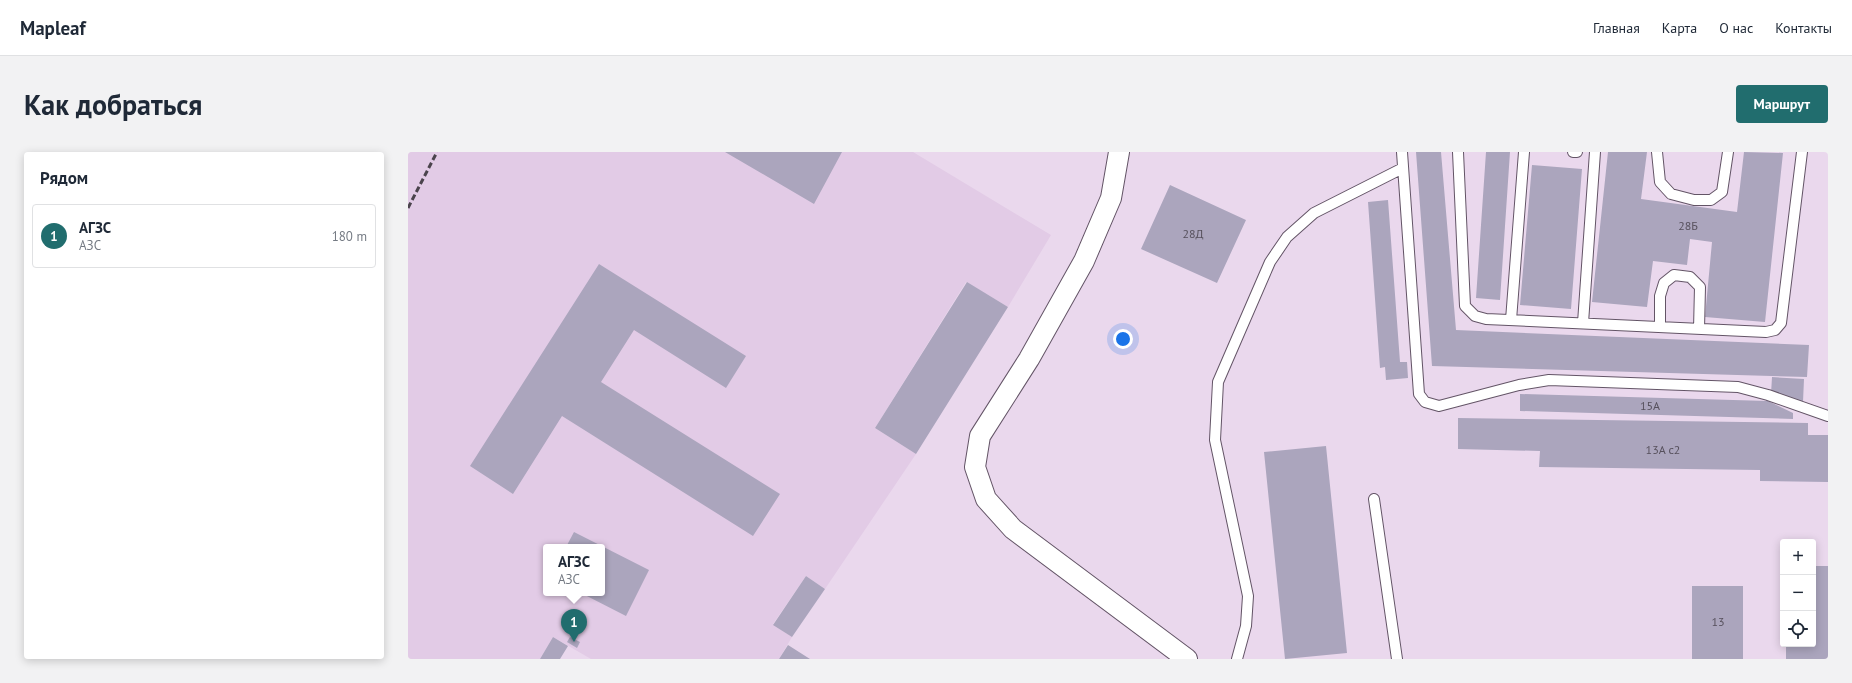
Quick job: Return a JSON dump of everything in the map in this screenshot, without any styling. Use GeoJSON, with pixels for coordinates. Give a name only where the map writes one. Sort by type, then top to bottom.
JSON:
{"type":"FeatureCollection","features":[{"type":"Feature","properties":{"kind":"street"},"geometry":{"type":"LineString","coordinates":[[1119,152],[1111,198],[1084,261],[1030,359],[980,436],[974,467],[986,499],[1013,529],[1187,659]]}},
{"type":"Feature","properties":{"kind":"lane"},"geometry":{"type":"LineString","coordinates":[[1402,152],[1419,394],[1425,402],[1439,406],[1519,385],[1549,380],[1738,387],[1768,395],[1828,416]]}},
{"type":"Feature","properties":{"kind":"lane"},"geometry":{"type":"LineString","coordinates":[[1458,152],[1466,306],[1475,316],[1486,319],[1766,332],[1775,330],[1781,323],[1802,152]]}},
{"type":"Feature","properties":{"kind":"lane"},"geometry":{"type":"LineString","coordinates":[[1511,320],[1524,152]]}},
{"type":"Feature","properties":{"kind":"lane"},"geometry":{"type":"LineString","coordinates":[[1583,323],[1595,152]]}},
{"type":"Feature","properties":{"kind":"lane"},"geometry":{"type":"LineString","coordinates":[[1657,152],[1660,182],[1671,194],[1694,200],[1712,200],[1722,192],[1728,152]]}},
{"type":"Feature","properties":{"kind":"lane"},"geometry":{"type":"LineString","coordinates":[[1237,659],[1246,626],[1248,596],[1215,440],[1218,382],[1270,262],[1287,237],[1314,213],[1403,168]]}},
{"type":"Feature","properties":{"kind":"lane"},"geometry":{"type":"LineString","coordinates":[[1660,327],[1660,296],[1664,283],[1674,275],[1690,277],[1700,287],[1699,329]]}},
{"type":"Feature","properties":{"kind":"lane"},"geometry":{"type":"LineString","coordinates":[[1374,499],[1397,659]]}},
{"type":"Feature","properties":{"kind":"shaded area"},"geometry":{"type":"Polygon","coordinates":[[[408,152],[913,152],[1051,235],[1008,307],[966,282],[875,428],[916,454],[825,589],[806,576],[773,624],[792,637],[779,659],[591,659],[553,637],[540,659],[408,659],[408,152]]]}},
{"type":"Feature","properties":{"kind":"building"},"geometry":{"type":"Polygon","coordinates":[[[725,152],[842,152],[814,204],[725,152]]]}},
{"type":"Feature","properties":{"kind":"building"},"geometry":{"type":"Polygon","coordinates":[[[1416,152],[1441,152],[1456,330],[1809,345],[1807,377],[1432,366],[1416,152]]]}},
{"type":"Feature","properties":{"kind":"building"},"geometry":{"type":"Polygon","coordinates":[[[1486,152],[1510,152],[1500,300],[1476,298],[1486,152]]]}},
{"type":"Feature","properties":{"kind":"building"},"geometry":{"type":"Polygon","coordinates":[[[1608,152],[1647,152],[1641,199],[1737,212],[1744,152],[1783,153],[1765,322],[1705,317],[1712,242],[1690,239],[1687,265],[1653,261],[1647,307],[1592,302],[1608,152]]]}},
{"type":"Feature","properties":{"kind":"building"},"geometry":{"type":"Polygon","coordinates":[[[1532,165],[1582,169],[1571,309],[1520,305],[1532,165]]]}},
{"type":"Feature","properties":{"kind":"building"},"geometry":{"type":"Polygon","coordinates":[[[1170,185],[1246,220],[1217,283],[1141,249],[1170,185]]]}},
{"type":"Feature","properties":{"kind":"building"},"geometry":{"type":"Polygon","coordinates":[[[1388,200],[1400,362],[1407,362],[1408,378],[1386,380],[1385,367],[1380,368],[1368,202],[1388,200]]]}},
{"type":"Feature","properties":{"kind":"building"},"geometry":{"type":"Polygon","coordinates":[[[599,264],[746,356],[726,388],[634,330],[601,382],[780,494],[753,536],[562,416],[513,494],[470,466],[599,264]]]}},
{"type":"Feature","properties":{"kind":"building"},"geometry":{"type":"Polygon","coordinates":[[[967,282],[1008,307],[916,454],[875,428],[967,282]]]}},
{"type":"Feature","properties":{"kind":"building"},"geometry":{"type":"Polygon","coordinates":[[[1772,377],[1804,379],[1803,402],[1771,394],[1772,377]]]}},
{"type":"Feature","properties":{"kind":"building"},"geometry":{"type":"Polygon","coordinates":[[[1520,394],[1768,401],[1793,413],[1793,419],[1520,411],[1520,394]]]}},
{"type":"Feature","properties":{"kind":"building"},"geometry":{"type":"Polygon","coordinates":[[[1458,418],[1808,423],[1808,435],[1828,435],[1828,482],[1760,481],[1760,470],[1539,467],[1540,451],[1458,449],[1458,418]]]}},
{"type":"Feature","properties":{"kind":"building"},"geometry":{"type":"Polygon","coordinates":[[[1326,446],[1347,653],[1285,659],[1264,452],[1326,446]]]}},
{"type":"Feature","properties":{"kind":"building"},"geometry":{"type":"Polygon","coordinates":[[[574,532],[598,544],[568,544],[574,532]]]}},
{"type":"Feature","properties":{"kind":"building"},"geometry":{"type":"Polygon","coordinates":[[[605,548],[649,570],[626,616],[587,596],[605,596],[605,548]]]}},
{"type":"Feature","properties":{"kind":"building"},"geometry":{"type":"Polygon","coordinates":[[[1816,566],[1828,566],[1828,659],[1786,659],[1786,647],[1816,647],[1816,566]]]}},
{"type":"Feature","properties":{"kind":"building"},"geometry":{"type":"Polygon","coordinates":[[[806,576],[825,589],[792,637],[773,625],[806,576]]]}},
{"type":"Feature","properties":{"kind":"building"},"geometry":{"type":"Polygon","coordinates":[[[1692,586],[1743,586],[1743,659],[1692,659],[1692,586]]]}},
{"type":"Feature","properties":{"kind":"building"},"geometry":{"type":"Polygon","coordinates":[[[553,637],[568,646],[560,659],[540,659],[553,637]]]}},
{"type":"Feature","properties":{"kind":"building"},"geometry":{"type":"Polygon","coordinates":[[[570,637],[580,642],[577,648],[567,642],[570,637]]]}},
{"type":"Feature","properties":{"kind":"building"},"geometry":{"type":"Polygon","coordinates":[[[788,645],[810,659],[779,659],[788,645]]]}},
{"type":"Feature","properties":{"kind":"railway"},"geometry":{"type":"LineString","coordinates":[[408,208],[437,152]]}},
{"type":"Feature","properties":{"kind":"place","name":"АГЗС"},"geometry":{"type":"Point","coordinates":[574,642]}}]}
